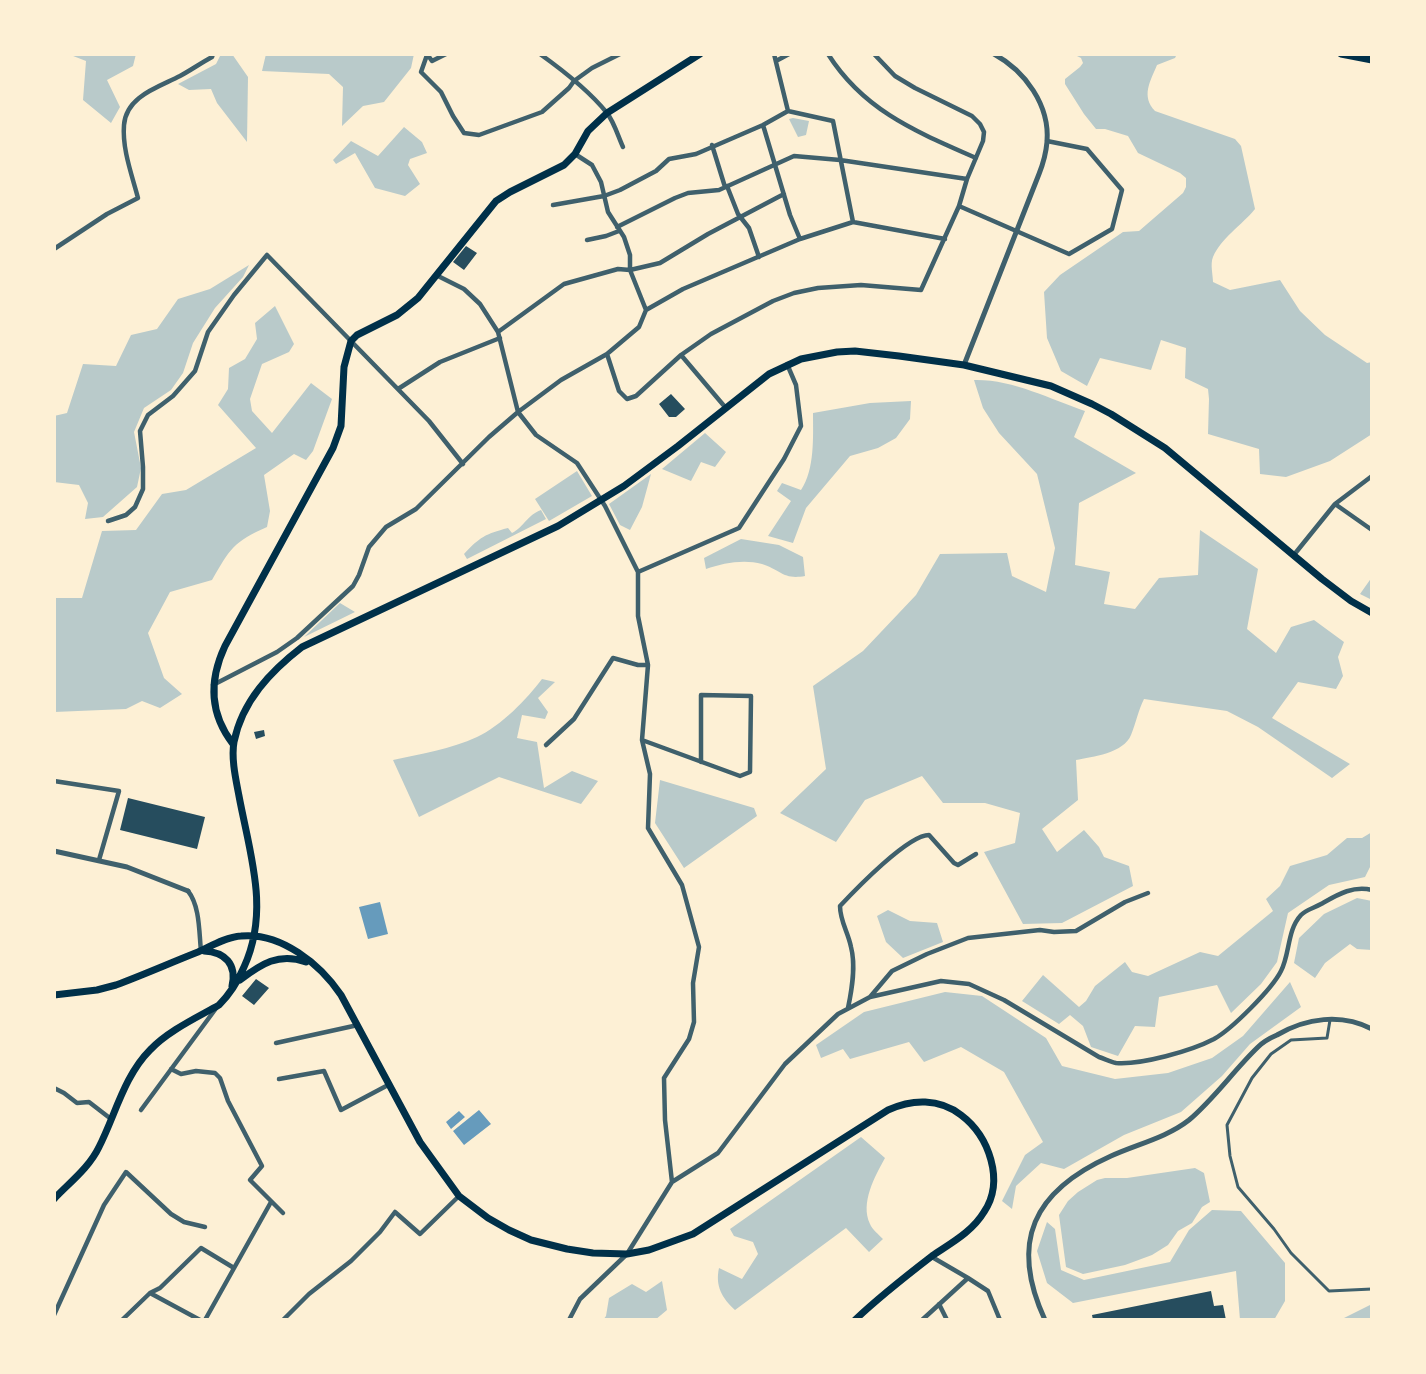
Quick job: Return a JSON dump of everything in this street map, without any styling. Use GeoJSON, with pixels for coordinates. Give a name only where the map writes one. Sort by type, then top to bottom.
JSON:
{"type":"FeatureCollection","features":[{"type":"Feature","properties":{"kind":"main road"},"geometry":{"type":"LineString","coordinates":[[234,744],[220,720],[213,686],[219,659],[333,448],[341,426],[344,367],[351,341],[357,335],[404,310],[427,290],[496,201],[564,165],[575,154],[588,131],[607,113],[700,54]]}},
{"type":"Feature","properties":{"kind":"main road"},"geometry":{"type":"LineString","coordinates":[[1341,54],[1372,60]]}},
{"type":"Feature","properties":{"kind":"main road"},"geometry":{"type":"LineString","coordinates":[[54,1199],[91,1160],[134,1071],[150,1049],[219,1005],[237,982],[255,937],[258,914],[257,889],[237,784],[234,744],[246,711],[262,682],[284,660],[302,647],[549,531],[602,501],[678,446],[754,384],[787,364],[824,354],[855,351],[964,365],[1051,386],[1070,393],[1111,414],[1165,448],[1335,590],[1372,613]]}},
{"type":"Feature","properties":{"kind":"main road"},"geometry":{"type":"LineString","coordinates":[[54,995],[97,990],[116,985],[232,938],[255,937],[284,945],[317,966],[341,995],[420,1142],[459,1196],[488,1218],[531,1239],[593,1253],[627,1254],[649,1250],[693,1234],[888,1110],[910,1102],[928,1102],[948,1106],[970,1122],[988,1149],[993,1166],[992,1192],[985,1212],[971,1229],[882,1296],[855,1320]]}},
{"type":"Feature","properties":{"kind":"main road"},"geometry":{"type":"LineString","coordinates":[[201,951],[217,952],[228,960],[233,973],[230,992]]}},
{"type":"Feature","properties":{"kind":"main road"},"geometry":{"type":"LineString","coordinates":[[237,982],[265,962],[278,958],[297,959],[317,966]]}},
{"type":"Feature","properties":{"kind":"street"},"geometry":{"type":"LineString","coordinates":[[54,249],[107,214],[138,198],[126,149],[124,125],[126,113],[134,102],[150,90],[179,76],[213,54]]}},
{"type":"Feature","properties":{"kind":"street"},"geometry":{"type":"LineString","coordinates":[[427,55],[432,61],[446,54]]}},
{"type":"Feature","properties":{"kind":"street"},"geometry":{"type":"LineString","coordinates":[[540,54],[574,81],[607,113],[623,147]]}},
{"type":"Feature","properties":{"kind":"street"},"geometry":{"type":"LineString","coordinates":[[427,55],[421,72],[441,92],[464,133],[479,135],[542,112],[574,81],[592,68],[620,54]]}},
{"type":"Feature","properties":{"kind":"street"},"geometry":{"type":"LineString","coordinates":[[774,54],[788,111]]}},
{"type":"Feature","properties":{"kind":"street"},"geometry":{"type":"LineString","coordinates":[[776,61],[789,54]]}},
{"type":"Feature","properties":{"kind":"street"},"geometry":{"type":"LineString","coordinates":[[828,54],[860,93],[892,118],[932,140],[976,158]]}},
{"type":"Feature","properties":{"kind":"street"},"geometry":{"type":"LineString","coordinates":[[607,354],[619,391],[627,399],[636,396],[681,355],[711,334],[794,292],[861,285],[921,290],[959,206],[967,179],[983,141],[984,132],[972,116],[895,76],[874,54]]}},
{"type":"Feature","properties":{"kind":"street"},"geometry":{"type":"LineString","coordinates":[[964,365],[1040,174],[1047,141],[1043,111],[1037,96],[1014,67],[994,54]]}},
{"type":"Feature","properties":{"kind":"street"},"geometry":{"type":"LineString","coordinates":[[553,205],[604,196],[620,190],[656,171],[669,159],[696,154],[712,145],[764,125],[788,111],[833,121],[853,222]]}},
{"type":"Feature","properties":{"kind":"street"},"geometry":{"type":"LineString","coordinates":[[764,125],[790,215],[800,239]]}},
{"type":"Feature","properties":{"kind":"street"},"geometry":{"type":"LineString","coordinates":[[959,206],[1069,254],[1112,229],[1122,190],[1087,149],[1047,141]]}},
{"type":"Feature","properties":{"kind":"street"},"geometry":{"type":"LineString","coordinates":[[712,145],[730,198],[749,228],[759,257]]}},
{"type":"Feature","properties":{"kind":"street"},"geometry":{"type":"LineString","coordinates":[[575,154],[592,165],[601,182],[608,212],[624,237],[630,255],[630,270],[646,310]]}},
{"type":"Feature","properties":{"kind":"street"},"geometry":{"type":"LineString","coordinates":[[587,240],[606,236],[675,198],[688,193],[719,190],[794,156],[840,160],[967,179]]}},
{"type":"Feature","properties":{"kind":"street"},"geometry":{"type":"LineString","coordinates":[[398,389],[440,362],[499,335],[564,284],[618,269],[630,270],[660,263],[784,194]]}},
{"type":"Feature","properties":{"kind":"street"},"geometry":{"type":"LineString","coordinates":[[213,686],[277,652],[297,638],[353,586],[360,575],[369,547],[386,527],[416,509],[489,437],[518,412],[561,380],[607,354],[639,327],[646,310],[683,289],[800,239],[853,222],[945,239]]}},
{"type":"Feature","properties":{"kind":"street"},"geometry":{"type":"LineString","coordinates":[[108,521],[126,515],[135,507],[143,489],[140,432],[148,415],[173,396],[195,371],[208,332],[234,295],[267,255],[429,421],[463,464]]}},
{"type":"Feature","properties":{"kind":"street"},"geometry":{"type":"LineString","coordinates":[[438,276],[464,289],[480,304],[499,335],[518,412],[536,435],[577,463],[602,501],[638,572],[638,616],[648,665],[642,740],[650,774],[648,828],[682,885],[699,947],[693,982],[694,1022],[688,1040],[664,1078],[665,1120],[672,1182]]}},
{"type":"Feature","properties":{"kind":"street"},"geometry":{"type":"LineString","coordinates":[[681,355],[725,407]]}},
{"type":"Feature","properties":{"kind":"street"},"geometry":{"type":"LineString","coordinates":[[638,572],[740,528],[795,441],[801,426],[796,385],[787,364]]}},
{"type":"Feature","properties":{"kind":"street"},"geometry":{"type":"LineString","coordinates":[[1293,556],[1335,504],[1372,476]]}},
{"type":"Feature","properties":{"kind":"street"},"geometry":{"type":"LineString","coordinates":[[1335,504],[1372,530]]}},
{"type":"Feature","properties":{"kind":"street"},"geometry":{"type":"LineString","coordinates":[[297,638],[302,647]]}},
{"type":"Feature","properties":{"kind":"street"},"geometry":{"type":"LineString","coordinates":[[277,652],[284,660]]}},
{"type":"Feature","properties":{"kind":"street"},"geometry":{"type":"LineString","coordinates":[[546,746],[574,719],[613,658],[638,665],[648,665]]}},
{"type":"Feature","properties":{"kind":"street"},"geometry":{"type":"LineString","coordinates":[[642,740],[701,762],[740,776],[750,772],[751,696],[701,695],[701,762]]}},
{"type":"Feature","properties":{"kind":"street"},"geometry":{"type":"LineString","coordinates":[[54,781],[119,791],[99,860]]}},
{"type":"Feature","properties":{"kind":"street"},"geometry":{"type":"LineString","coordinates":[[848,1008],[853,964],[851,947],[840,917],[840,906],[903,847],[922,835],[929,835],[958,865],[976,854]]}},
{"type":"Feature","properties":{"kind":"street"},"geometry":{"type":"LineString","coordinates":[[54,851],[99,860],[156,877],[188,891],[193,897],[201,951]]}},
{"type":"Feature","properties":{"kind":"street"},"geometry":{"type":"LineString","coordinates":[[569,1320],[580,1299],[627,1254],[672,1182],[717,1153],[785,1064],[838,1014],[848,1008],[870,997],[941,981],[969,984],[1004,1000],[1099,1057],[1114,1063],[1171,1055],[1212,1040],[1227,1030],[1272,985],[1282,970],[1294,924],[1302,914],[1343,892],[1363,888],[1372,890]]}},
{"type":"Feature","properties":{"kind":"street"},"geometry":{"type":"LineString","coordinates":[[870,997],[892,971],[968,938],[1040,930],[1076,931],[1125,902],[1148,892]]}},
{"type":"Feature","properties":{"kind":"street"},"geometry":{"type":"LineString","coordinates":[[141,1110],[219,1005]]}},
{"type":"Feature","properties":{"kind":"street"},"geometry":{"type":"LineString","coordinates":[[1045,1320],[1029,1277],[1027,1255],[1030,1234],[1038,1216],[1062,1184],[1110,1156],[1172,1132],[1189,1120],[1259,1045],[1292,1027],[1330,1018],[1372,1029]]}},
{"type":"Feature","properties":{"kind":"street"},"geometry":{"type":"LineString","coordinates":[[1330,1018],[1327,1038],[1291,1040],[1271,1054],[1252,1078],[1227,1125],[1230,1156],[1238,1187],[1291,1253],[1322,1285],[1329,1291],[1372,1289]]}},
{"type":"Feature","properties":{"kind":"street"},"geometry":{"type":"LineString","coordinates":[[276,1043],[358,1025]]}},
{"type":"Feature","properties":{"kind":"street"},"geometry":{"type":"LineString","coordinates":[[171,1070],[181,1074],[196,1071],[215,1073],[220,1078],[228,1101],[262,1166],[250,1180],[283,1213]]}},
{"type":"Feature","properties":{"kind":"street"},"geometry":{"type":"LineString","coordinates":[[279,1079],[324,1071],[340,1110],[390,1084]]}},
{"type":"Feature","properties":{"kind":"street"},"geometry":{"type":"LineString","coordinates":[[54,1088],[64,1092],[77,1103],[89,1102],[111,1119]]}},
{"type":"Feature","properties":{"kind":"street"},"geometry":{"type":"LineString","coordinates":[[54,1315],[104,1205],[126,1172],[171,1214],[184,1222],[205,1227]]}},
{"type":"Feature","properties":{"kind":"street"},"geometry":{"type":"LineString","coordinates":[[283,1320],[309,1294],[351,1261],[380,1232],[395,1212],[420,1234],[459,1196]]}},
{"type":"Feature","properties":{"kind":"street"},"geometry":{"type":"LineString","coordinates":[[205,1320],[271,1202]]}},
{"type":"Feature","properties":{"kind":"street"},"geometry":{"type":"LineString","coordinates":[[122,1320],[201,1248],[234,1268]]}},
{"type":"Feature","properties":{"kind":"street"},"geometry":{"type":"LineString","coordinates":[[932,1257],[988,1291],[1000,1320]]}},
{"type":"Feature","properties":{"kind":"street"},"geometry":{"type":"LineString","coordinates":[[922,1320],[968,1278]]}},
{"type":"Feature","properties":{"kind":"street"},"geometry":{"type":"LineString","coordinates":[[150,1293],[200,1320]]}},
{"type":"Feature","properties":{"kind":"street"},"geometry":{"type":"LineString","coordinates":[[939,1305],[947,1320]]}},
{"type":"Feature","properties":{"kind":"shaded area"},"geometry":{"type":"Polygon","coordinates":[[[68,54],[136,54],[133,66],[107,80],[120,107],[111,123],[83,100],[86,61],[68,54]]]}},
{"type":"Feature","properties":{"kind":"shaded area"},"geometry":{"type":"Polygon","coordinates":[[[221,54],[232,54],[248,77],[247,142],[217,103],[211,89],[189,90],[178,84],[216,64],[221,54]]]}},
{"type":"Feature","properties":{"kind":"shaded area"},"geometry":{"type":"Polygon","coordinates":[[[266,54],[414,54],[411,68],[384,102],[363,106],[342,126],[343,87],[329,74],[262,71],[266,54]]]}},
{"type":"Feature","properties":{"kind":"shaded area"},"geometry":{"type":"Polygon","coordinates":[[[1073,54],[1177,54],[1175,58],[1157,65],[1148,89],[1148,100],[1155,111],[1235,139],[1241,146],[1255,209],[1217,250],[1212,263],[1213,282],[1230,290],[1280,280],[1300,311],[1325,335],[1367,363],[1372,362],[1372,434],[1330,461],[1286,477],[1260,474],[1259,449],[1208,434],[1208,389],[1185,378],[1186,348],[1161,340],[1151,370],[1100,358],[1087,386],[1061,371],[1047,338],[1044,292],[1060,275],[1123,232],[1139,231],[1183,193],[1186,187],[1186,178],[1138,153],[1128,136],[1105,129],[1096,129],[1065,84],[1065,79],[1083,63],[1081,58],[1073,54]]]}},
{"type":"Feature","properties":{"kind":"shaded area"},"geometry":{"type":"Polygon","coordinates":[[[789,119],[809,121],[806,135],[798,137],[789,119]]]}},
{"type":"Feature","properties":{"kind":"shaded area"},"geometry":{"type":"Polygon","coordinates":[[[404,127],[422,142],[427,153],[410,159],[408,165],[420,184],[405,196],[375,188],[355,153],[336,164],[333,160],[351,141],[378,156],[404,127]]]}},
{"type":"Feature","properties":{"kind":"shaded area"},"geometry":{"type":"Polygon","coordinates":[[[249,265],[243,277],[215,308],[193,343],[183,373],[171,390],[144,408],[134,432],[141,468],[137,487],[103,517],[85,519],[88,503],[79,485],[54,482],[54,416],[67,413],[83,364],[116,366],[131,335],[157,329],[178,299],[210,289],[249,265]]]}},
{"type":"Feature","properties":{"kind":"shaded area"},"geometry":{"type":"Polygon","coordinates":[[[275,306],[294,344],[289,352],[262,364],[250,399],[252,411],[272,433],[311,383],[332,399],[313,451],[306,460],[294,454],[264,475],[270,511],[267,527],[239,542],[223,561],[212,580],[170,592],[148,633],[164,678],[182,694],[160,708],[142,701],[126,709],[54,712],[54,598],[82,598],[102,531],[136,530],[162,494],[186,490],[256,448],[218,405],[228,389],[229,368],[245,359],[257,339],[255,323],[275,306]]]}},
{"type":"Feature","properties":{"kind":"shaded area"},"geometry":{"type":"Polygon","coordinates":[[[974,380],[1017,386],[1085,411],[1074,437],[1136,473],[1079,503],[1075,565],[1110,572],[1104,604],[1135,609],[1159,578],[1198,575],[1200,530],[1258,569],[1247,629],[1276,653],[1291,627],[1314,620],[1344,642],[1338,657],[1343,676],[1336,689],[1298,682],[1272,718],[1350,764],[1332,778],[1258,727],[1227,711],[1144,699],[1131,735],[1122,746],[1107,753],[1076,760],[1078,800],[1042,829],[1057,852],[1084,830],[1099,847],[1104,857],[1129,866],[1133,886],[1062,923],[1023,924],[984,852],[1015,843],[1020,813],[985,803],[943,803],[922,776],[865,800],[836,842],[780,813],[826,769],[813,686],[863,651],[916,595],[940,554],[1007,553],[1012,576],[1046,592],[1055,548],[1037,474],[999,433],[983,408],[974,380]]]}},
{"type":"Feature","properties":{"kind":"shaded area"},"geometry":{"type":"Polygon","coordinates":[[[911,401],[910,419],[896,438],[878,448],[850,456],[806,508],[793,543],[768,536],[791,501],[777,491],[782,483],[801,490],[806,482],[811,463],[813,413],[870,403],[911,401]]]}},
{"type":"Feature","properties":{"kind":"shaded area"},"geometry":{"type":"Polygon","coordinates":[[[705,433],[726,452],[715,467],[701,462],[691,481],[662,469],[705,433]]]}},
{"type":"Feature","properties":{"kind":"shaded area"},"geometry":{"type":"Polygon","coordinates":[[[577,471],[592,496],[549,521],[535,499],[577,471]]]}},
{"type":"Feature","properties":{"kind":"shaded area"},"geometry":{"type":"Polygon","coordinates":[[[651,474],[642,507],[630,530],[620,525],[609,504],[651,474]]]}},
{"type":"Feature","properties":{"kind":"shaded area"},"geometry":{"type":"Polygon","coordinates":[[[541,510],[546,519],[467,559],[464,554],[483,537],[508,528],[512,533],[541,510]]]}},
{"type":"Feature","properties":{"kind":"shaded area"},"geometry":{"type":"Polygon","coordinates":[[[741,539],[779,545],[803,557],[805,576],[787,576],[768,566],[748,562],[726,563],[706,569],[704,558],[741,539]]]}},
{"type":"Feature","properties":{"kind":"shaded area"},"geometry":{"type":"Polygon","coordinates":[[[1372,577],[1372,600],[1360,594],[1372,577]]]}},
{"type":"Feature","properties":{"kind":"shaded area"},"geometry":{"type":"Polygon","coordinates":[[[340,603],[355,612],[304,637],[340,603]]]}},
{"type":"Feature","properties":{"kind":"shaded area"},"geometry":{"type":"Polygon","coordinates":[[[542,679],[555,682],[538,698],[548,712],[545,719],[522,715],[517,738],[537,742],[544,788],[572,771],[598,781],[581,804],[499,777],[419,817],[393,760],[446,748],[477,737],[513,711],[542,679]]]}},
{"type":"Feature","properties":{"kind":"shaded area"},"geometry":{"type":"Polygon","coordinates":[[[660,780],[754,808],[757,816],[684,868],[655,823],[660,780]]]}},
{"type":"Feature","properties":{"kind":"shaded area"},"geometry":{"type":"Polygon","coordinates":[[[1372,832],[1372,863],[1365,877],[1329,885],[1288,913],[1277,962],[1261,984],[1231,1013],[1217,985],[1159,997],[1155,1027],[1135,1026],[1118,1056],[1091,1047],[1083,1026],[1070,1015],[1059,1024],[1022,1001],[1043,975],[1079,1007],[1086,1001],[1095,986],[1125,962],[1132,972],[1148,976],[1200,952],[1218,956],[1273,911],[1266,899],[1280,886],[1290,866],[1327,855],[1347,838],[1362,838],[1372,832]]]}},
{"type":"Feature","properties":{"kind":"shaded area"},"geometry":{"type":"Polygon","coordinates":[[[1357,898],[1372,901],[1372,950],[1357,949],[1350,944],[1325,963],[1315,978],[1294,963],[1299,938],[1324,914],[1357,898]]]}},
{"type":"Feature","properties":{"kind":"shaded area"},"geometry":{"type":"Polygon","coordinates":[[[888,910],[910,921],[937,923],[943,942],[903,958],[886,942],[877,916],[888,910]]]}},
{"type":"Feature","properties":{"kind":"shaded area"},"geometry":{"type":"Polygon","coordinates":[[[1290,982],[1301,1007],[1250,1044],[1222,1076],[1181,1112],[1124,1135],[1064,1169],[1041,1163],[1016,1186],[1012,1209],[1002,1201],[1025,1155],[1043,1142],[1004,1072],[961,1047],[924,1062],[909,1042],[850,1059],[843,1049],[821,1058],[816,1045],[864,1012],[945,992],[982,996],[1046,1038],[1062,1066],[1115,1079],[1168,1073],[1212,1058],[1243,1036],[1290,982]]]}},
{"type":"Feature","properties":{"kind":"shaded area"},"geometry":{"type":"Polygon","coordinates":[[[861,1137],[885,1158],[870,1190],[867,1207],[867,1216],[871,1226],[883,1239],[869,1252],[846,1228],[735,1310],[726,1301],[719,1286],[719,1268],[742,1279],[758,1254],[753,1242],[734,1236],[730,1229],[861,1137]]]}},
{"type":"Feature","properties":{"kind":"shaded area"},"geometry":{"type":"Polygon","coordinates":[[[1195,1168],[1204,1173],[1210,1202],[1202,1207],[1192,1223],[1178,1231],[1168,1245],[1152,1255],[1125,1265],[1083,1274],[1066,1267],[1059,1215],[1068,1201],[1078,1192],[1097,1180],[1105,1178],[1127,1178],[1195,1168]]]}},
{"type":"Feature","properties":{"kind":"shaded area"},"geometry":{"type":"Polygon","coordinates":[[[1212,1210],[1241,1211],[1285,1263],[1285,1301],[1274,1320],[1240,1320],[1236,1271],[1073,1303],[1047,1283],[1037,1251],[1047,1222],[1055,1229],[1061,1270],[1084,1280],[1170,1262],[1189,1230],[1212,1210]]]}},
{"type":"Feature","properties":{"kind":"shaded area"},"geometry":{"type":"Polygon","coordinates":[[[662,1281],[667,1310],[655,1320],[603,1320],[606,1316],[609,1298],[632,1284],[646,1292],[662,1281]]]}},
{"type":"Feature","properties":{"kind":"shaded area"},"geometry":{"type":"Polygon","coordinates":[[[1372,1304],[1372,1320],[1340,1320],[1372,1304]]]}},
{"type":"Feature","properties":{"kind":"water"},"geometry":{"type":"Polygon","coordinates":[[[380,902],[388,934],[368,939],[359,907],[380,902]]]}},
{"type":"Feature","properties":{"kind":"water"},"geometry":{"type":"Polygon","coordinates":[[[479,1110],[491,1124],[464,1145],[453,1131],[479,1110]]]}},
{"type":"Feature","properties":{"kind":"water"},"geometry":{"type":"Polygon","coordinates":[[[459,1111],[465,1117],[451,1129],[446,1122],[459,1111]]]}},
{"type":"Feature","properties":{"kind":"building"},"geometry":{"type":"Polygon","coordinates":[[[466,246],[477,253],[464,270],[453,262],[466,246]]]}},
{"type":"Feature","properties":{"kind":"building"},"geometry":{"type":"Polygon","coordinates":[[[671,394],[685,409],[676,417],[669,417],[659,404],[671,394]]]}},
{"type":"Feature","properties":{"kind":"building"},"geometry":{"type":"Polygon","coordinates":[[[264,730],[265,736],[256,739],[254,732],[264,730]]]}},
{"type":"Feature","properties":{"kind":"building"},"geometry":{"type":"Polygon","coordinates":[[[128,798],[205,817],[197,849],[120,830],[128,798]]]}},
{"type":"Feature","properties":{"kind":"building"},"geometry":{"type":"Polygon","coordinates":[[[256,979],[269,988],[254,1005],[242,996],[256,979]]]}},
{"type":"Feature","properties":{"kind":"building"},"geometry":{"type":"Polygon","coordinates":[[[1211,1291],[1214,1306],[1223,1305],[1226,1320],[1093,1320],[1092,1315],[1211,1291]]]}}]}
